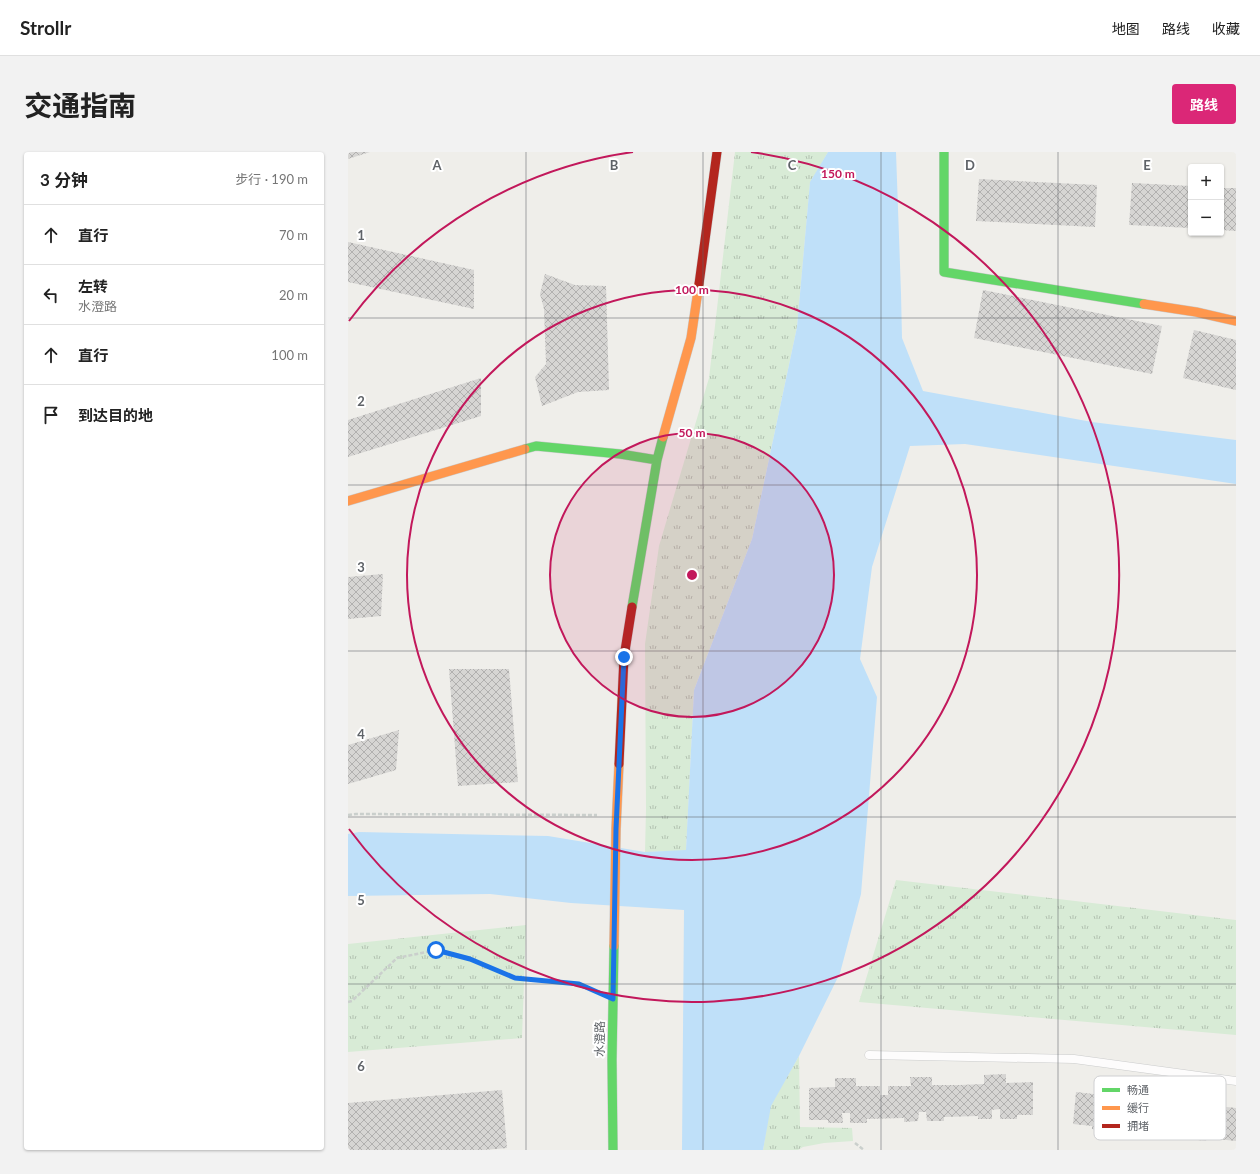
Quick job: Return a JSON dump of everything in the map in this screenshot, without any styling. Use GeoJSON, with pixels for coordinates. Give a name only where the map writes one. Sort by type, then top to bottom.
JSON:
{"type":"FeatureCollection","features":[{"type":"Feature","properties":{"kind":"street","name":"水澄路"},"geometry":{"type":"LineString","coordinates":[[613,1150],[612,1060],[616,829],[624,657],[657,460],[692,338],[717,152]]}},
{"type":"Feature","properties":{"kind":"street"},"geometry":{"type":"LineString","coordinates":[[944,152],[944,272],[1196,312],[1236,321]]}},
{"type":"Feature","properties":{"kind":"street"},"geometry":{"type":"LineString","coordinates":[[348,501],[536,446],[620,454],[657,460]]}},
{"type":"Feature","properties":{"kind":"lane"},"geometry":{"type":"LineString","coordinates":[[869,1056],[1074,1059],[1199,1076]]}},
{"type":"Feature","properties":{"kind":"lane"},"geometry":{"type":"LineString","coordinates":[[1226,1080],[1236,1081]]}},
{"type":"Feature","properties":{"kind":"path"},"geometry":{"type":"LineString","coordinates":[[348,815],[617,816]]}},
{"type":"Feature","properties":{"kind":"path"},"geometry":{"type":"LineString","coordinates":[[348,1002],[352,1001],[397,958],[436,950],[470,959],[515,978],[579,984],[613,999]]}},
{"type":"Feature","properties":{"kind":"path"},"geometry":{"type":"LineString","coordinates":[[855,1143],[864,1150]]}},
{"type":"Feature","properties":{"kind":"green space"},"geometry":{"type":"Polygon","coordinates":[[[735,152],[828,152],[810,183],[797,327],[752,539],[694,690],[686,851],[645,852],[645,644],[659,546],[709,378],[735,152]]]}},
{"type":"Feature","properties":{"kind":"green space"},"geometry":{"type":"Polygon","coordinates":[[[896,880],[1236,920],[1236,1035],[859,1002],[896,880]]]}},
{"type":"Feature","properties":{"kind":"green space"},"geometry":{"type":"Polygon","coordinates":[[[526,925],[522,1038],[348,1052],[348,944],[526,925]]]}},
{"type":"Feature","properties":{"kind":"green space"},"geometry":{"type":"Polygon","coordinates":[[[799,1056],[800,1127],[852,1128],[853,1141],[824,1143],[803,1147],[798,1150],[763,1150],[770,1106],[799,1056]]]}},
{"type":"Feature","properties":{"kind":"water"},"geometry":{"type":"Polygon","coordinates":[[[828,152],[896,152],[902,338],[923,391],[1092,422],[1236,440],[1236,484],[965,444],[910,446],[872,567],[860,659],[877,697],[861,894],[840,973],[799,1056],[771,1106],[763,1150],[682,1150],[684,910],[571,903],[490,894],[348,896],[348,834],[359,832],[548,836],[645,852],[686,850],[694,690],[752,539],[797,327],[810,182],[828,152]]]}},
{"type":"Feature","properties":{"kind":"building"},"geometry":{"type":"Polygon","coordinates":[[[348,152],[370,152],[348,159],[348,152]]]}},
{"type":"Feature","properties":{"kind":"building"},"geometry":{"type":"Polygon","coordinates":[[[979,179],[1097,185],[1095,227],[976,221],[979,179]]]}},
{"type":"Feature","properties":{"kind":"building"},"geometry":{"type":"Polygon","coordinates":[[[1132,183],[1188,186],[1188,228],[1129,225],[1132,183]]]}},
{"type":"Feature","properties":{"kind":"building"},"geometry":{"type":"Polygon","coordinates":[[[1224,188],[1236,188],[1236,231],[1224,230],[1224,188]]]}},
{"type":"Feature","properties":{"kind":"building"},"geometry":{"type":"Polygon","coordinates":[[[348,242],[474,270],[474,309],[348,282],[348,242]]]}},
{"type":"Feature","properties":{"kind":"building"},"geometry":{"type":"Polygon","coordinates":[[[545,274],[575,285],[606,286],[609,390],[578,392],[542,406],[535,377],[546,364],[544,309],[540,294],[545,274]]]}},
{"type":"Feature","properties":{"kind":"building"},"geometry":{"type":"Polygon","coordinates":[[[983,290],[1162,326],[1152,374],[974,338],[983,290]]]}},
{"type":"Feature","properties":{"kind":"building"},"geometry":{"type":"Polygon","coordinates":[[[1194,330],[1236,340],[1236,390],[1183,378],[1194,330]]]}},
{"type":"Feature","properties":{"kind":"building"},"geometry":{"type":"Polygon","coordinates":[[[481,378],[481,416],[348,457],[348,420],[481,378]]]}},
{"type":"Feature","properties":{"kind":"building"},"geometry":{"type":"Polygon","coordinates":[[[383,574],[381,616],[348,619],[348,577],[383,574]]]}},
{"type":"Feature","properties":{"kind":"building"},"geometry":{"type":"Polygon","coordinates":[[[449,669],[509,669],[518,782],[458,786],[449,669]]]}},
{"type":"Feature","properties":{"kind":"building"},"geometry":{"type":"Polygon","coordinates":[[[399,730],[396,770],[348,784],[348,745],[399,730]]]}},
{"type":"Feature","properties":{"kind":"building"},"geometry":{"type":"Polygon","coordinates":[[[1006,1074],[1006,1083],[1033,1082],[1033,1115],[1017,1115],[1017,1119],[1000,1119],[1000,1109],[992,1110],[992,1119],[978,1119],[978,1116],[944,1117],[944,1121],[927,1121],[926,1112],[919,1112],[918,1121],[904,1122],[904,1118],[867,1119],[867,1123],[850,1123],[850,1113],[842,1113],[843,1123],[828,1123],[828,1120],[809,1120],[809,1088],[835,1087],[835,1078],[856,1078],[856,1086],[880,1086],[880,1095],[888,1095],[888,1086],[911,1086],[910,1077],[932,1077],[932,1085],[959,1085],[984,1084],[984,1075],[1006,1074]]]}},
{"type":"Feature","properties":{"kind":"building"},"geometry":{"type":"Polygon","coordinates":[[[502,1090],[507,1148],[484,1150],[348,1150],[348,1103],[502,1090]]]}},
{"type":"Feature","properties":{"kind":"building"},"geometry":{"type":"Polygon","coordinates":[[[1076,1092],[1094,1094],[1094,1129],[1092,1129],[1092,1126],[1073,1124],[1076,1092]]]}},
{"type":"Feature","properties":{"kind":"building"},"geometry":{"type":"Polygon","coordinates":[[[1226,1107],[1236,1108],[1236,1141],[1226,1140],[1226,1107]]]}},
{"type":"Feature","properties":{"kind":"traffic: fast"},"geometry":{"type":"LineString","coordinates":[[944,152],[944,272],[1144,304]]}},
{"type":"Feature","properties":{"kind":"traffic: fast"},"geometry":{"type":"LineString","coordinates":[[632,607],[657,460],[663,437]]}},
{"type":"Feature","properties":{"kind":"traffic: fast"},"geometry":{"type":"LineString","coordinates":[[525,449],[536,446],[620,454],[657,460]]}},
{"type":"Feature","properties":{"kind":"traffic: fast"},"geometry":{"type":"LineString","coordinates":[[613,1150],[612,1060],[614,946]]}},
{"type":"Feature","properties":{"kind":"traffic: slow"},"geometry":{"type":"LineString","coordinates":[[663,437],[691,338],[699,284]]}},
{"type":"Feature","properties":{"kind":"traffic: slow"},"geometry":{"type":"LineString","coordinates":[[1144,304],[1196,312],[1236,321]]}},
{"type":"Feature","properties":{"kind":"traffic: slow"},"geometry":{"type":"LineString","coordinates":[[348,501],[525,449]]}},
{"type":"Feature","properties":{"kind":"traffic: slow"},"geometry":{"type":"LineString","coordinates":[[614,946],[616,829],[619,764]]}},
{"type":"Feature","properties":{"kind":"traffic: jam"},"geometry":{"type":"LineString","coordinates":[[699,284],[717,152]]}},
{"type":"Feature","properties":{"kind":"traffic: jam"},"geometry":{"type":"LineString","coordinates":[[619,764],[624,657],[632,607]]}},
{"type":"Feature","properties":{"kind":"route"},"geometry":{"type":"LineString","coordinates":[[436,950],[470,959],[515,978],[579,984],[613,999],[616,829],[624,657]]}}]}
